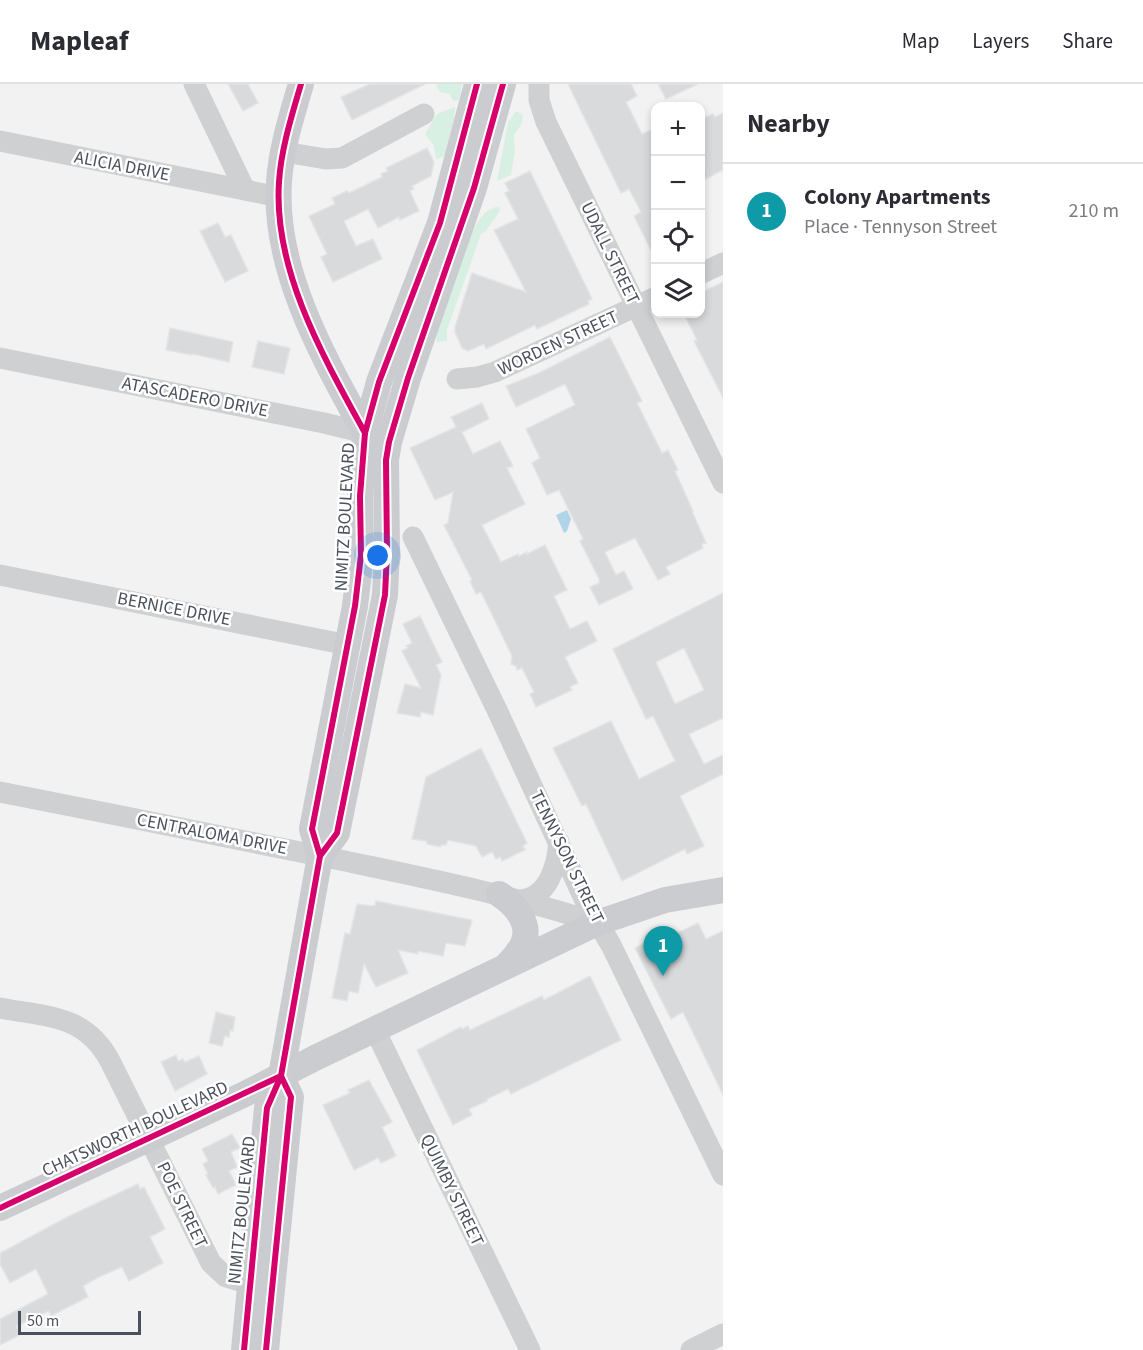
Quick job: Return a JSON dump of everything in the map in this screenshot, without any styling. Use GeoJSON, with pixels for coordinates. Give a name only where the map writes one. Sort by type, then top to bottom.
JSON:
{"type":"FeatureCollection","features":[{"type":"Feature","properties":{"kind":"main road"},"geometry":{"type":"LineString","coordinates":[[301,84],[279,179],[283,246],[294,283],[332,375],[365,433]]}},
{"type":"Feature","properties":{"kind":"main road","name":"NIMITZ BOULEVARD"},"geometry":{"type":"LineString","coordinates":[[320,856],[312,829],[348,645],[359,574],[360,496],[365,433],[379,382],[440,223],[477,84]]}},
{"type":"Feature","properties":{"kind":"main road","name":"NIMITZ BOULEVARD"},"geometry":{"type":"LineString","coordinates":[[244,1350],[267,1108],[281,1076],[320,856],[337,833],[381,619],[387,552],[386,460],[389,442],[399,405],[474,188],[503,84]]}},
{"type":"Feature","properties":{"kind":"main road","name":"ATASCADERO DRIVE"},"geometry":{"type":"LineString","coordinates":[[365,433],[389,442]]}},
{"type":"Feature","properties":{"kind":"main road","name":"CHATSWORTH BOULEVARD"},"geometry":{"type":"LineString","coordinates":[[0,1208],[281,1076],[597,923],[665,900],[723,890]]}},
{"type":"Feature","properties":{"kind":"main road"},"geometry":{"type":"LineString","coordinates":[[507,965],[522,948],[525,938],[525,929],[520,914],[510,897]]}},
{"type":"Feature","properties":{"kind":"main road","name":"NIMITZ BOULEVARD"},"geometry":{"type":"LineString","coordinates":[[266,1350],[291,1097],[281,1076]]}},
{"type":"Feature","properties":{"kind":"street"},"geometry":{"type":"LineString","coordinates":[[194,84],[245,190],[279,197]]}},
{"type":"Feature","properties":{"kind":"street","name":"UDALL STREET"},"geometry":{"type":"LineString","coordinates":[[539,84],[539,100],[546,122],[646,301],[723,483]]}},
{"type":"Feature","properties":{"kind":"street"},"geometry":{"type":"LineString","coordinates":[[284,152],[326,159],[342,158],[424,114]]}},
{"type":"Feature","properties":{"kind":"street","name":"ALICIA DRIVE"},"geometry":{"type":"LineString","coordinates":[[0,141],[245,190]]}},
{"type":"Feature","properties":{"kind":"street"},"geometry":{"type":"LineString","coordinates":[[705,272],[723,263]]}},
{"type":"Feature","properties":{"kind":"street","name":"WORDEN STREET"},"geometry":{"type":"LineString","coordinates":[[457,379],[495,372],[646,301]]}},
{"type":"Feature","properties":{"kind":"street","name":"ATASCADERO DRIVE"},"geometry":{"type":"LineString","coordinates":[[0,358],[365,433]]}},
{"type":"Feature","properties":{"kind":"street","name":"TENNYSON STREET"},"geometry":{"type":"LineString","coordinates":[[413,537],[587,904],[611,945],[723,1175]]}},
{"type":"Feature","properties":{"kind":"street","name":"BERNICE DRIVE"},"geometry":{"type":"LineString","coordinates":[[0,575],[348,645]]}},
{"type":"Feature","properties":{"kind":"street","name":"CENTRALOMA DRIVE"},"geometry":{"type":"LineString","coordinates":[[0,792],[320,856],[510,897],[597,923]]}},
{"type":"Feature","properties":{"kind":"street"},"geometry":{"type":"LineString","coordinates":[[510,897],[537,894],[548,881],[557,861],[559,841]]}},
{"type":"Feature","properties":{"kind":"street","name":"POE STREET"},"geometry":{"type":"LineString","coordinates":[[0,1008],[70,1023],[91,1034],[106,1053],[211,1263],[226,1277],[249,1284]]}},
{"type":"Feature","properties":{"kind":"street","name":"QUIMBY STREET"},"geometry":{"type":"LineString","coordinates":[[375,1030],[530,1350]]}},
{"type":"Feature","properties":{"kind":"street"},"geometry":{"type":"LineString","coordinates":[[691,1350],[723,1334]]}},
{"type":"Feature","properties":{"kind":"green space"},"geometry":{"type":"Polygon","coordinates":[[[438,84],[462,84],[459,100],[453,101],[450,94],[440,92],[436,86],[438,84]]]}},
{"type":"Feature","properties":{"kind":"green space"},"geometry":{"type":"Polygon","coordinates":[[[455,107],[445,156],[436,159],[434,145],[425,134],[437,114],[455,107]]]}},
{"type":"Feature","properties":{"kind":"green space"},"geometry":{"type":"Polygon","coordinates":[[[516,111],[523,115],[522,123],[514,135],[515,152],[511,175],[497,181],[508,123],[516,111]]]}},
{"type":"Feature","properties":{"kind":"green space"},"geometry":{"type":"Polygon","coordinates":[[[499,206],[500,211],[485,232],[481,234],[447,330],[447,341],[437,342],[436,332],[469,239],[485,213],[499,206]]]}},
{"type":"Feature","properties":{"kind":"water"},"geometry":{"type":"Polygon","coordinates":[[[567,510],[571,519],[564,533],[556,515],[567,510]]]}},
{"type":"Feature","properties":{"kind":"building"},"geometry":{"type":"Polygon","coordinates":[[[228,84],[248,84],[258,103],[243,111],[228,84]]]}},
{"type":"Feature","properties":{"kind":"building"},"geometry":{"type":"Polygon","coordinates":[[[370,84],[425,84],[352,120],[341,97],[370,84]]]}},
{"type":"Feature","properties":{"kind":"building"},"geometry":{"type":"Polygon","coordinates":[[[568,84],[631,84],[637,96],[626,102],[642,134],[651,130],[651,250],[634,216],[641,212],[629,189],[621,193],[568,84]]]}},
{"type":"Feature","properties":{"kind":"building"},"geometry":{"type":"Polygon","coordinates":[[[658,84],[698,84],[666,99],[658,84]]]}},
{"type":"Feature","properties":{"kind":"building"},"geometry":{"type":"Polygon","coordinates":[[[723,113],[723,170],[705,179],[705,118],[713,114],[715,117],[723,113]]]}},
{"type":"Feature","properties":{"kind":"building"},"geometry":{"type":"Polygon","coordinates":[[[427,148],[434,162],[431,176],[412,186],[414,189],[410,191],[419,211],[400,220],[399,217],[378,228],[368,209],[344,221],[356,246],[373,239],[382,259],[333,282],[321,257],[327,254],[309,216],[335,204],[332,198],[347,191],[349,193],[382,177],[381,174],[388,171],[386,168],[427,148]]]}},
{"type":"Feature","properties":{"kind":"building"},"geometry":{"type":"Polygon","coordinates":[[[530,171],[592,299],[588,301],[589,304],[537,329],[535,325],[486,349],[484,344],[468,351],[462,348],[455,327],[472,273],[526,292],[494,230],[518,219],[505,193],[509,191],[505,183],[530,171]]]}},
{"type":"Feature","properties":{"kind":"building"},"geometry":{"type":"Polygon","coordinates":[[[218,223],[225,237],[231,235],[248,271],[225,282],[200,231],[218,223]]]}},
{"type":"Feature","properties":{"kind":"building"},"geometry":{"type":"Polygon","coordinates":[[[723,282],[723,398],[694,341],[697,340],[686,318],[705,318],[705,291],[723,282]]]}},
{"type":"Feature","properties":{"kind":"building"},"geometry":{"type":"Polygon","coordinates":[[[170,328],[233,342],[229,362],[166,350],[170,328]]]}},
{"type":"Feature","properties":{"kind":"building"},"geometry":{"type":"Polygon","coordinates":[[[610,337],[642,401],[637,403],[662,453],[668,450],[678,470],[675,471],[706,543],[702,544],[703,548],[666,567],[670,574],[658,580],[635,538],[605,552],[616,575],[624,571],[633,589],[599,605],[590,587],[599,583],[599,579],[580,541],[583,539],[559,490],[547,495],[532,463],[540,458],[526,429],[575,405],[565,384],[516,407],[506,386],[539,373],[610,337]]]}},
{"type":"Feature","properties":{"kind":"building"},"geometry":{"type":"Polygon","coordinates":[[[258,341],[290,348],[284,374],[252,367],[258,341]]]}},
{"type":"Feature","properties":{"kind":"building"},"geometry":{"type":"Polygon","coordinates":[[[482,403],[489,419],[462,432],[473,454],[500,441],[513,466],[507,468],[525,504],[482,525],[501,562],[518,554],[519,556],[527,552],[527,554],[545,545],[567,590],[554,596],[570,629],[587,621],[597,641],[565,657],[578,683],[570,687],[572,690],[536,707],[530,694],[534,692],[522,668],[517,670],[516,666],[511,664],[512,656],[481,592],[476,594],[470,581],[472,580],[444,525],[448,523],[453,492],[435,500],[410,448],[456,427],[451,417],[482,403]]]}},
{"type":"Feature","properties":{"kind":"building"},"geometry":{"type":"Polygon","coordinates":[[[723,593],[723,718],[689,734],[704,764],[723,755],[723,774],[680,796],[704,846],[687,854],[685,849],[622,881],[586,804],[582,806],[553,748],[611,721],[639,779],[675,761],[653,716],[646,719],[613,649],[723,593]],[[684,648],[656,662],[675,704],[704,690],[684,648]]]}},
{"type":"Feature","properties":{"kind":"building"},"geometry":{"type":"Polygon","coordinates":[[[420,616],[442,662],[436,665],[441,675],[433,715],[421,712],[420,717],[397,713],[405,684],[421,688],[402,651],[412,643],[403,624],[420,616]]]}},
{"type":"Feature","properties":{"kind":"building"},"geometry":{"type":"Polygon","coordinates":[[[481,748],[527,843],[523,846],[525,850],[502,861],[500,857],[496,859],[492,852],[482,857],[476,846],[448,840],[446,845],[440,847],[427,844],[426,841],[412,839],[426,777],[481,748]]]}},
{"type":"Feature","properties":{"kind":"building"},"geometry":{"type":"Polygon","coordinates":[[[376,901],[472,920],[465,946],[446,943],[443,956],[398,950],[408,973],[376,987],[364,964],[358,993],[349,991],[347,1001],[332,998],[345,933],[350,934],[357,904],[372,906],[376,901]]]}},
{"type":"Feature","properties":{"kind":"building"},"geometry":{"type":"Polygon","coordinates":[[[698,923],[706,939],[723,931],[723,1095],[683,1012],[671,1019],[635,948],[654,938],[657,943],[698,923]]]}},
{"type":"Feature","properties":{"kind":"building"},"geometry":{"type":"Polygon","coordinates":[[[590,976],[621,1040],[511,1094],[508,1089],[487,1099],[469,1109],[472,1115],[453,1125],[417,1050],[461,1027],[462,1029],[468,1026],[470,1030],[542,996],[544,1000],[590,976]]]}},
{"type":"Feature","properties":{"kind":"building"},"geometry":{"type":"Polygon","coordinates":[[[216,1012],[235,1017],[233,1031],[230,1030],[229,1037],[225,1036],[222,1046],[209,1043],[216,1012]]]}},
{"type":"Feature","properties":{"kind":"building"},"geometry":{"type":"Polygon","coordinates":[[[176,1055],[178,1061],[183,1059],[185,1062],[199,1056],[207,1074],[175,1091],[161,1062],[176,1055]]]}},
{"type":"Feature","properties":{"kind":"building"},"geometry":{"type":"Polygon","coordinates":[[[369,1080],[392,1122],[382,1127],[396,1156],[381,1163],[378,1158],[354,1170],[323,1105],[350,1093],[348,1090],[369,1080]]]}},
{"type":"Feature","properties":{"kind":"building"},"geometry":{"type":"Polygon","coordinates":[[[232,1134],[240,1148],[231,1152],[237,1167],[229,1171],[236,1185],[218,1194],[206,1175],[208,1174],[203,1164],[208,1161],[202,1149],[232,1134]]]}},
{"type":"Feature","properties":{"kind":"building"},"geometry":{"type":"Polygon","coordinates":[[[138,1184],[140,1189],[144,1187],[165,1229],[150,1237],[163,1263],[129,1281],[122,1267],[99,1277],[83,1286],[88,1297],[51,1316],[49,1311],[16,1326],[20,1335],[0,1345],[0,1319],[48,1294],[36,1269],[10,1283],[0,1264],[0,1253],[69,1216],[138,1184]]]}},
{"type":"Feature","properties":{"kind":"cycle path"},"geometry":{"type":"LineString","coordinates":[[301,84],[287,132],[280,170],[279,215],[284,248],[304,312],[318,344],[365,433]]}},
{"type":"Feature","properties":{"kind":"cycle path"},"geometry":{"type":"LineString","coordinates":[[320,856],[312,829],[355,606],[361,555],[360,496],[365,433],[379,382],[440,223],[477,84]]}},
{"type":"Feature","properties":{"kind":"cycle path"},"geometry":{"type":"LineString","coordinates":[[244,1350],[267,1108],[281,1076],[320,856],[337,833],[385,595],[386,460],[389,442],[408,378],[474,188],[503,84]]}},
{"type":"Feature","properties":{"kind":"cycle path"},"geometry":{"type":"LineString","coordinates":[[0,1208],[281,1076]]}},
{"type":"Feature","properties":{"kind":"cycle path"},"geometry":{"type":"LineString","coordinates":[[266,1350],[291,1097],[281,1076]]}},
{"type":"Feature","properties":{"kind":"place","name":"Colony Apartments"},"geometry":{"type":"Point","coordinates":[663,976]}}]}
